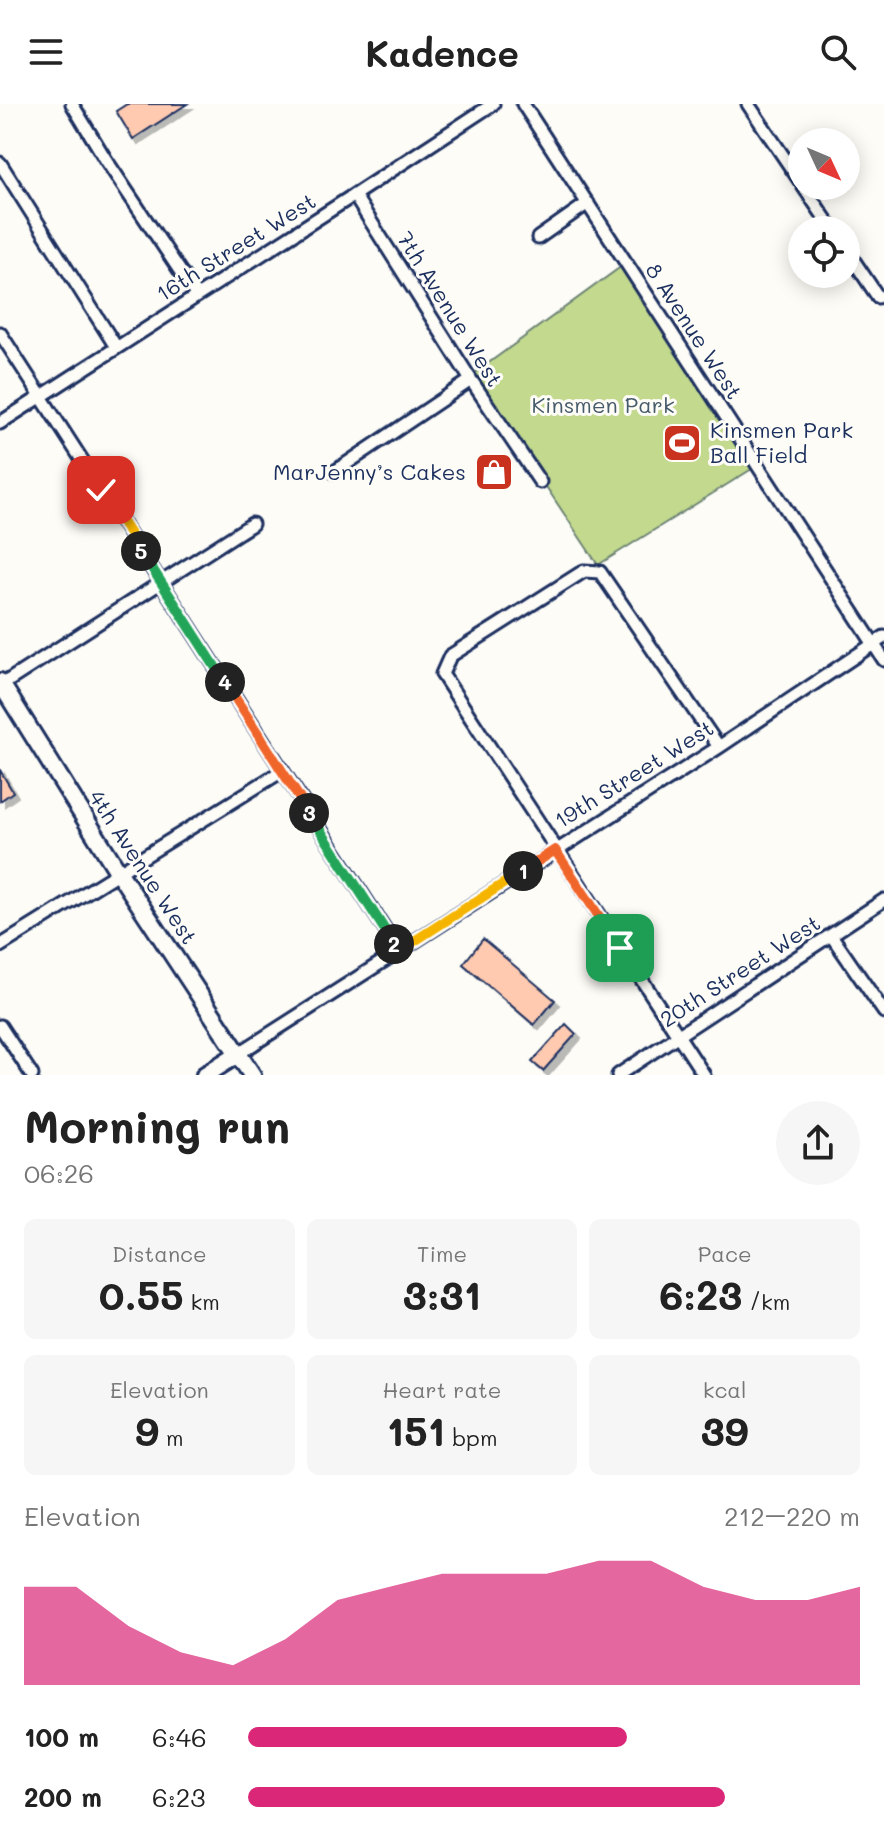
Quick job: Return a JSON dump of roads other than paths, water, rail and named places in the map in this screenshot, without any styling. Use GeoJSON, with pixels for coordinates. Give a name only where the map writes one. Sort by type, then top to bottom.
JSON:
{"type":"FeatureCollection","features":[{"type":"Feature","properties":{"kind":"street"},"geometry":{"type":"LineString","coordinates":[[72,104],[196,295]]}},
{"type":"Feature","properties":{"kind":"street","name":"16th Street West"},"geometry":{"type":"LineString","coordinates":[[0,423],[493,104]]}},
{"type":"Feature","properties":{"kind":"street","name":"8 Avenue West"},"geometry":{"type":"LineString","coordinates":[[523,104],[879,641],[884,660]]}},
{"type":"Feature","properties":{"kind":"street"},"geometry":{"type":"LineString","coordinates":[[748,104],[788,163]]}},
{"type":"Feature","properties":{"kind":"street"},"geometry":{"type":"LineString","coordinates":[[0,163],[116,347]]}},
{"type":"Feature","properties":{"kind":"street","name":"7th Avenue West"},"geometry":{"type":"LineString","coordinates":[[354,195],[471,380],[540,482]]}},
{"type":"Feature","properties":{"kind":"street"},"geometry":{"type":"LineString","coordinates":[[538,238],[588,203]]}},
{"type":"Feature","properties":{"kind":"street"},"geometry":{"type":"LineString","coordinates":[[860,270],[878,297]]}},
{"type":"Feature","properties":{"kind":"street"},"geometry":{"type":"LineString","coordinates":[[0,333],[399,951]]}},
{"type":"Feature","properties":{"kind":"street"},"geometry":{"type":"LineString","coordinates":[[334,472],[471,380]]}},
{"type":"Feature","properties":{"kind":"street"},"geometry":{"type":"LineString","coordinates":[[1,684],[252,524]]}},
{"type":"Feature","properties":{"kind":"street"},"geometry":{"type":"LineString","coordinates":[[704,1075],[442,674],[450,656],[584,571],[600,572],[719,747]]}},
{"type":"Feature","properties":{"kind":"street","name":"19th Street West"},"geometry":{"type":"LineString","coordinates":[[205,1075],[719,747],[879,641]]}},
{"type":"Feature","properties":{"kind":"street","name":"4th Avenue West"},"geometry":{"type":"LineString","coordinates":[[1,684],[119,873],[252,1075]]}},
{"type":"Feature","properties":{"kind":"street"},"geometry":{"type":"LineString","coordinates":[[0,946],[282,771]]}},
{"type":"Feature","properties":{"kind":"street","name":"20th Street West"},"geometry":{"type":"LineString","coordinates":[[618,1075],[884,900]]}},
{"type":"Feature","properties":{"kind":"street"},"geometry":{"type":"LineString","coordinates":[[831,935],[884,1012]]}},
{"type":"Feature","properties":{"kind":"street"},"geometry":{"type":"LineString","coordinates":[[0,1026],[32,1075]]}},
{"type":"Feature","properties":{"kind":"place","name":"Kinsmen Park Ball Field"},"geometry":{"type":"Point","coordinates":[682,443]}},
{"type":"Feature","properties":{"kind":"place","name":"MarJenny’s Cakes"},"geometry":{"type":"Point","coordinates":[494,472]}},
{"type":"Feature","properties":{"kind":"park label","name":"Kinsmen Park"},"geometry":{"type":"Point","coordinates":[603,405]}}]}
